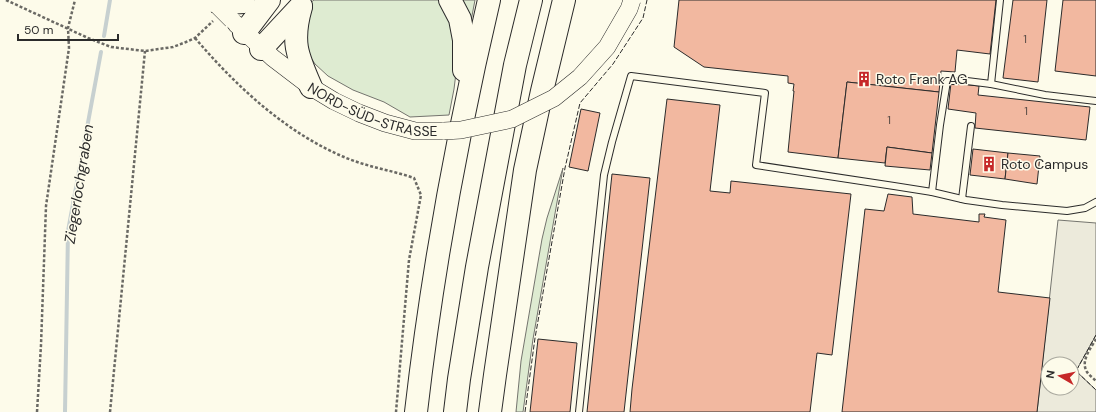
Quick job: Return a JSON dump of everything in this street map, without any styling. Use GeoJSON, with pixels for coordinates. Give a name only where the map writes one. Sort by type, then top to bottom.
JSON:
{"type":"FeatureCollection","features":[{"type":"Feature","properties":{"kind":"highway"},"geometry":{"type":"LineString","coordinates":[[223,14],[269,0]]}},
{"type":"Feature","properties":{"kind":"highway"},"geometry":{"type":"LineString","coordinates":[[450,0],[460,20],[464,40],[463,66],[468,95]]}},
{"type":"Feature","properties":{"kind":"highway"},"geometry":{"type":"LineString","coordinates":[[416,412],[446,204],[489,0]]}},
{"type":"Feature","properties":{"kind":"highway"},"geometry":{"type":"LineString","coordinates":[[455,412],[477,267],[516,65],[531,0]]}},
{"type":"Feature","properties":{"kind":"highway"},"geometry":{"type":"LineString","coordinates":[[490,412],[494,375],[525,170],[542,90],[564,0]]}},
{"type":"Feature","properties":{"kind":"highway"},"geometry":{"type":"LineString","coordinates":[[223,14],[226,2],[250,1]]}},
{"type":"Feature","properties":{"kind":"highway"},"geometry":{"type":"LineString","coordinates":[[261,48],[304,3]]}},
{"type":"Feature","properties":{"kind":"highway"},"geometry":{"type":"LineString","coordinates":[[304,3],[298,18],[295,33],[296,48],[300,61],[312,87]]}},
{"type":"Feature","properties":{"kind":"main road","name":"NORD-SÜD-STRASSE"},"geometry":{"type":"LineString","coordinates":[[223,14],[272,58],[323,95],[346,107],[385,123],[415,131],[444,131],[462,130],[512,119],[554,98],[580,78],[607,47],[629,9],[632,0]]}},
{"type":"Feature","properties":{"kind":"lane"},"geometry":{"type":"LineString","coordinates":[[991,84],[1000,0]]}},
{"type":"Feature","properties":{"kind":"lane"},"geometry":{"type":"LineString","coordinates":[[579,412],[604,175],[631,76],[765,93],[756,165],[932,192],[962,199],[1002,205],[1067,211],[1085,208],[1096,202]]}},
{"type":"Feature","properties":{"kind":"lane"},"geometry":{"type":"LineString","coordinates":[[932,192],[947,81],[967,81],[991,84],[1045,95],[1096,102]]}},
{"type":"Feature","properties":{"kind":"lane"},"geometry":{"type":"LineString","coordinates":[[962,199],[971,126]]}},
{"type":"Feature","properties":{"kind":"path"},"geometry":{"type":"LineString","coordinates":[[6,0],[111,47],[145,51],[173,47],[195,38],[223,14]]}},
{"type":"Feature","properties":{"kind":"path"},"geometry":{"type":"LineString","coordinates":[[37,412],[46,206],[69,48],[68,28],[75,0]]}},
{"type":"Feature","properties":{"kind":"path"},"geometry":{"type":"LineString","coordinates":[[195,38],[235,82],[294,130],[345,158],[414,178],[421,195],[409,260],[396,412]]}},
{"type":"Feature","properties":{"kind":"path"},"geometry":{"type":"LineString","coordinates":[[110,412],[145,51]]}},
{"type":"Feature","properties":{"kind":"path"},"geometry":{"type":"LineString","coordinates":[[1096,339],[1085,358],[1084,365],[1087,372],[1096,381]]}},
{"type":"Feature","properties":{"kind":"green space"},"geometry":{"type":"Polygon","coordinates":[[[314,0],[444,0],[458,57],[449,115],[410,117],[384,102],[353,90],[328,76],[315,64],[306,50],[303,28],[310,3],[314,0]]]}},
{"type":"Feature","properties":{"kind":"green space"},"geometry":{"type":"Polygon","coordinates":[[[458,0],[475,0],[471,21],[458,0]]]}},
{"type":"Feature","properties":{"kind":"green space"},"geometry":{"type":"Polygon","coordinates":[[[563,168],[533,339],[523,412],[516,412],[521,361],[542,239],[563,168]]]}},
{"type":"Feature","properties":{"kind":"shaded area"},"geometry":{"type":"Polygon","coordinates":[[[1058,220],[1096,223],[1096,335],[1080,364],[1080,356],[1043,356],[1058,220]]]}},
{"type":"Feature","properties":{"kind":"shaded area"},"geometry":{"type":"Polygon","coordinates":[[[1080,375],[1096,390],[1096,412],[1037,412],[1040,385],[1040,396],[1080,396],[1080,375]]]}},
{"type":"Feature","properties":{"kind":"building","name":"Roto Frank AG"},"geometry":{"type":"Polygon","coordinates":[[[679,0],[996,0],[990,54],[957,50],[955,72],[941,71],[939,92],[847,82],[838,158],[788,152],[794,84],[788,83],[788,76],[704,67],[674,47],[679,0]]]}},
{"type":"Feature","properties":{"kind":"building"},"geometry":{"type":"Polygon","coordinates":[[[1013,0],[1047,0],[1038,82],[1003,78],[1013,0]]]}},
{"type":"Feature","properties":{"kind":"building"},"geometry":{"type":"Polygon","coordinates":[[[1063,0],[1096,0],[1096,76],[1055,71],[1063,0]]]}},
{"type":"Feature","properties":{"kind":"building"},"geometry":{"type":"Polygon","coordinates":[[[847,82],[939,92],[932,153],[887,147],[885,163],[838,158],[847,82]]]}},
{"type":"Feature","properties":{"kind":"building"},"geometry":{"type":"Polygon","coordinates":[[[951,83],[979,86],[978,95],[1090,107],[1086,140],[975,128],[976,113],[948,109],[951,83]]]}},
{"type":"Feature","properties":{"kind":"building"},"geometry":{"type":"Polygon","coordinates":[[[667,99],[720,105],[710,191],[730,193],[731,181],[851,194],[832,355],[817,353],[810,412],[630,412],[667,99]]]}},
{"type":"Feature","properties":{"kind":"building"},"geometry":{"type":"Polygon","coordinates":[[[581,109],[600,113],[588,171],[569,167],[581,109]]]}},
{"type":"Feature","properties":{"kind":"building"},"geometry":{"type":"Polygon","coordinates":[[[887,147],[932,153],[930,170],[885,166],[887,147]]]}},
{"type":"Feature","properties":{"kind":"building","name":"Roto Campus"},"geometry":{"type":"Polygon","coordinates":[[[973,149],[1008,153],[1005,179],[970,175],[973,149]]]}},
{"type":"Feature","properties":{"kind":"building"},"geometry":{"type":"Polygon","coordinates":[[[1008,153],[1040,156],[1037,184],[1005,179],[1008,153]]]}},
{"type":"Feature","properties":{"kind":"building"},"geometry":{"type":"Polygon","coordinates":[[[612,174],[650,178],[624,412],[587,412],[612,174]]]}},
{"type":"Feature","properties":{"kind":"building"},"geometry":{"type":"Polygon","coordinates":[[[888,194],[912,197],[913,214],[979,222],[979,214],[985,214],[984,217],[1006,220],[998,292],[1050,298],[1043,356],[1040,356],[1040,386],[1037,412],[842,412],[865,209],[884,211],[888,194]]]}},
{"type":"Feature","properties":{"kind":"building"},"geometry":{"type":"Polygon","coordinates":[[[538,339],[577,343],[570,412],[530,412],[538,339]]]}},
{"type":"Feature","properties":{"kind":"waterway","name":"Ziegerlochgraben"},"geometry":{"type":"LineString","coordinates":[[104,36],[110,0]]}},
{"type":"Feature","properties":{"kind":"waterway","name":"Ziegerlochgraben"},"geometry":{"type":"LineString","coordinates":[[65,412],[68,231],[101,52]]}},
{"type":"Feature","properties":{"kind":"fence"},"geometry":{"type":"LineString","coordinates":[[525,412],[535,338],[565,168],[580,103],[613,64],[643,18],[647,0]]}},
{"type":"Feature","properties":{"kind":"fence"},"geometry":{"type":"LineString","coordinates":[[1096,335],[1076,371],[1096,390]]}},
{"type":"Feature","properties":{"kind":"place","name":"Roto Frank AG"},"geometry":{"type":"Point","coordinates":[864,79]}},
{"type":"Feature","properties":{"kind":"place","name":"Roto Campus"},"geometry":{"type":"Point","coordinates":[989,164]}}]}
